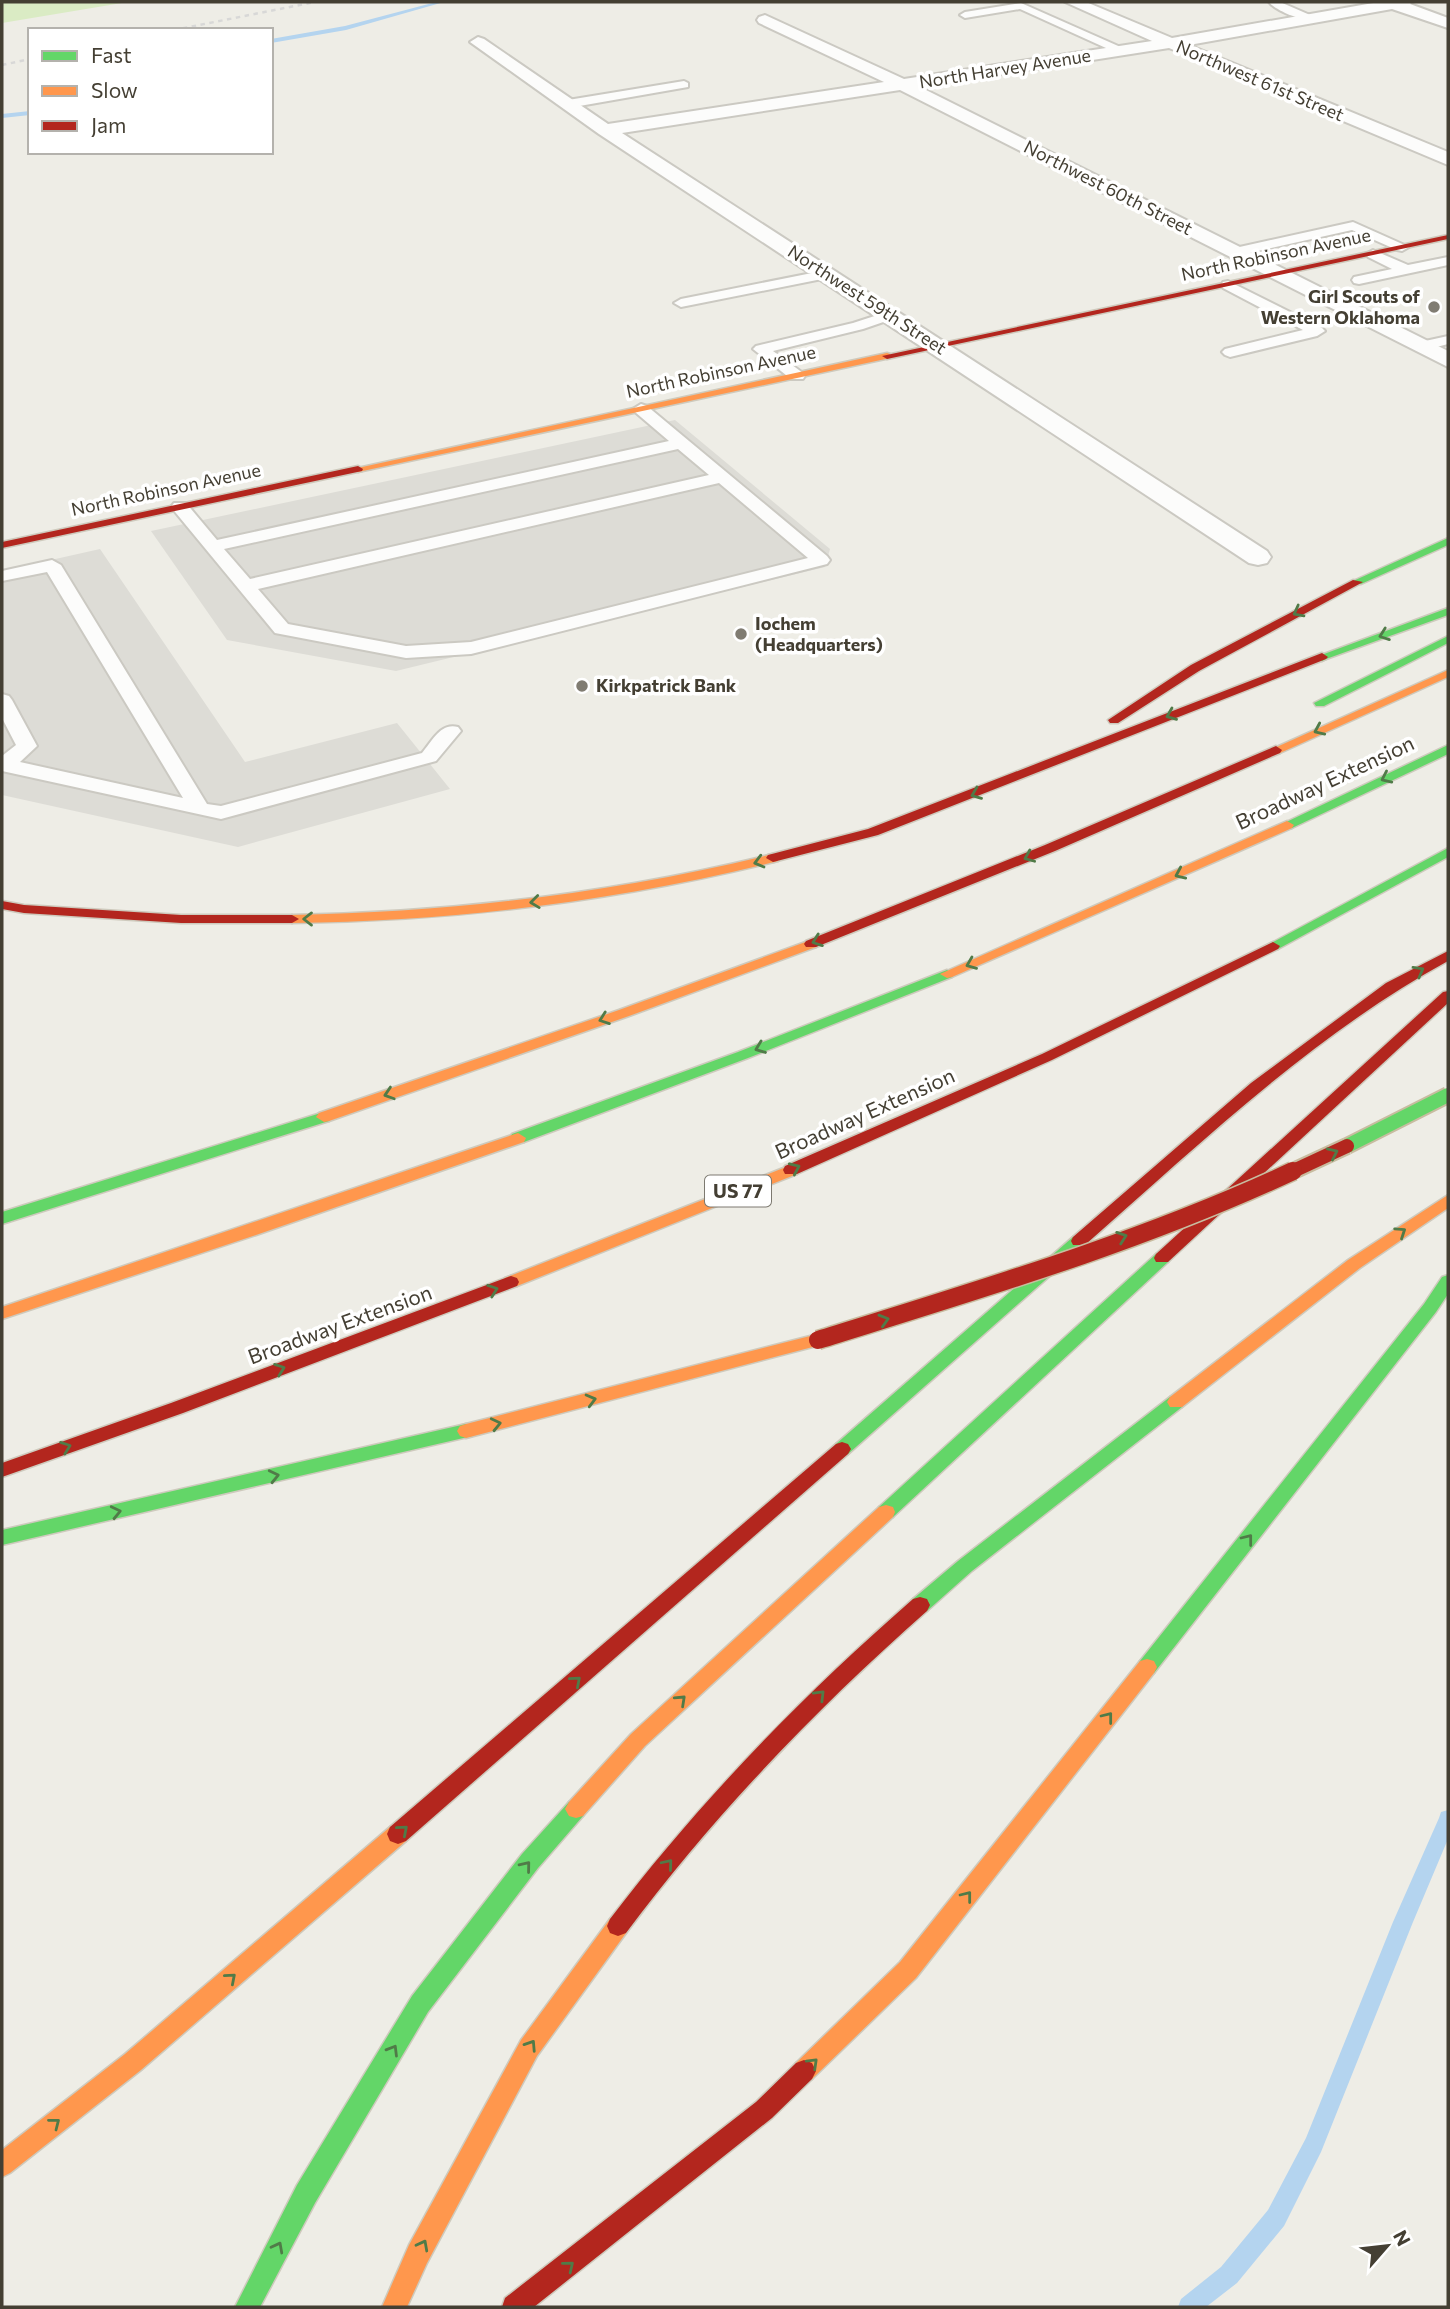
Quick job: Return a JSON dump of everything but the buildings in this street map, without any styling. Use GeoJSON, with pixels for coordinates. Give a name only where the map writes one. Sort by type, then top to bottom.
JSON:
{"type":"FeatureCollection","features":[{"type":"Feature","properties":{"kind":"main road","name":"North Robinson Avenue"},"geometry":{"type":"LineString","coordinates":[[2,545],[1448,237]]}},
{"type":"Feature","properties":{"kind":"main road"},"geometry":{"type":"LineString","coordinates":[[1039,768],[1195,668],[1340,590],[1448,541]]}},
{"type":"Feature","properties":{"kind":"main road"},"geometry":{"type":"LineString","coordinates":[[2,905],[181,919],[327,919],[465,910],[608,893],[739,867],[873,832],[1236,689],[1448,611]]}},
{"type":"Feature","properties":{"kind":"main road"},"geometry":{"type":"LineString","coordinates":[[1308,709],[1448,639]]}},
{"type":"Feature","properties":{"kind":"main road"},"geometry":{"type":"LineString","coordinates":[[2,1219],[140,1177],[402,1090],[639,1007],[880,917],[1091,830],[1448,673]]}},
{"type":"Feature","properties":{"kind":"main road"},"geometry":{"type":"LineString","coordinates":[[1091,830],[1236,749]]}},
{"type":"Feature","properties":{"kind":"main road","name":"Broadway Extension"},"geometry":{"type":"LineString","coordinates":[[2,1313],[443,1166],[642,1094],[823,1024],[1140,892],[1448,749]]}},
{"type":"Feature","properties":{"kind":"main road","name":"Broadway Extension"},"geometry":{"type":"LineString","coordinates":[[2,1470],[539,1274],[778,1175],[1165,1002],[1448,852]]}},
{"type":"Feature","properties":{"kind":"main road"},"geometry":{"type":"LineString","coordinates":[[2,2165],[133,2062],[519,1731],[1256,1086],[1391,986],[1448,955]]}},
{"type":"Feature","properties":{"kind":"main road"},"geometry":{"type":"LineString","coordinates":[[247,2307],[306,2194],[421,2004],[530,1861],[638,1740],[1448,995]]}},
{"type":"Feature","properties":{"kind":"main road"},"geometry":{"type":"LineString","coordinates":[[2,1538],[524,1417],[818,1340],[909,1312],[1159,1225],[1329,1154],[1448,1095]]}},
{"type":"Feature","properties":{"kind":"main road"},"geometry":{"type":"LineString","coordinates":[[394,2307],[418,2255],[529,2048],[638,1899],[760,1755],[854,1662],[965,1566],[1354,1264],[1448,1200]]}},
{"type":"Feature","properties":{"kind":"main road"},"geometry":{"type":"LineString","coordinates":[[514,2307],[764,2110],[908,1970],[1413,1330],[1448,1281]]}},
{"type":"Feature","properties":{"kind":"street","name":"Northwest 61st Street"},"geometry":{"type":"LineString","coordinates":[[1073,2],[1448,159]]}},
{"type":"Feature","properties":{"kind":"street","name":"North Harvey Avenue"},"geometry":{"type":"LineString","coordinates":[[605,130],[1121,51],[1395,2]]}},
{"type":"Feature","properties":{"kind":"street"},"geometry":{"type":"LineString","coordinates":[[1395,2],[1448,23]]}},
{"type":"Feature","properties":{"kind":"street","name":"Northwest 60th Street"},"geometry":{"type":"LineString","coordinates":[[765,20],[904,85],[1448,360]]}},
{"type":"Feature","properties":{"kind":"street","name":"Northwest 59th Street"},"geometry":{"type":"LineString","coordinates":[[478,42],[605,130],[1258,557]]}},
{"type":"Feature","properties":{"kind":"lane"},"geometry":{"type":"LineString","coordinates":[[1274,2],[1312,18]]}},
{"type":"Feature","properties":{"kind":"lane"},"geometry":{"type":"LineString","coordinates":[[965,15],[1021,6],[1121,51]]}},
{"type":"Feature","properties":{"kind":"lane"},"geometry":{"type":"LineString","coordinates":[[568,104],[684,85]]}},
{"type":"Feature","properties":{"kind":"lane"},"geometry":{"type":"LineString","coordinates":[[1235,252],[1353,226],[1402,247]]}},
{"type":"Feature","properties":{"kind":"lane"},"geometry":{"type":"LineString","coordinates":[[1373,254],[1406,270]]}},
{"type":"Feature","properties":{"kind":"lane"},"geometry":{"type":"LineString","coordinates":[[1359,280],[1448,261]]}},
{"type":"Feature","properties":{"kind":"lane"},"geometry":{"type":"LineString","coordinates":[[681,303],[827,274]]}},
{"type":"Feature","properties":{"kind":"lane"},"geometry":{"type":"LineString","coordinates":[[1228,285],[1317,331],[1230,352]]}},
{"type":"Feature","properties":{"kind":"lane"},"geometry":{"type":"LineString","coordinates":[[797,376],[761,349],[858,326],[890,315]]}},
{"type":"Feature","properties":{"kind":"lane"},"geometry":{"type":"LineString","coordinates":[[1421,346],[1448,340]]}},
{"type":"Feature","properties":{"kind":"lane"},"geometry":{"type":"LineString","coordinates":[[180,507],[282,629],[406,652],[471,648],[821,559],[641,409]]}},
{"type":"Feature","properties":{"kind":"lane"},"geometry":{"type":"LineString","coordinates":[[212,546],[681,443]]}},
{"type":"Feature","properties":{"kind":"lane"},"geometry":{"type":"LineString","coordinates":[[246,586],[722,477]]}},
{"type":"Feature","properties":{"kind":"lane"},"geometry":{"type":"LineString","coordinates":[[2,576],[52,565],[200,809]]}},
{"type":"Feature","properties":{"kind":"lane"},"geometry":{"type":"LineString","coordinates":[[2,700],[27,746],[3,765]]}},
{"type":"Feature","properties":{"kind":"lane"},"geometry":{"type":"LineString","coordinates":[[3,765],[220,813],[429,757],[451,732]]}},
{"type":"Feature","properties":{"kind":"green space"},"geometry":{"type":"Polygon","coordinates":[[[2,2],[128,2],[2,23],[2,2]]]}},
{"type":"Feature","properties":{"kind":"shaded area"},"geometry":{"type":"Polygon","coordinates":[[[675,420],[830,549],[825,567],[396,671],[227,640],[151,531],[675,420]]]}},
{"type":"Feature","properties":{"kind":"shaded area"},"geometry":{"type":"Polygon","coordinates":[[[100,549],[245,762],[397,723],[450,789],[238,847],[2,795],[2,571],[100,549]]]}},
{"type":"Feature","properties":{"kind":"waterway"},"geometry":{"type":"LineString","coordinates":[[273,41],[346,28],[441,2]]}},
{"type":"Feature","properties":{"kind":"waterway"},"geometry":{"type":"LineString","coordinates":[[2,116],[28,113]]}},
{"type":"Feature","properties":{"kind":"waterway"},"geometry":{"type":"LineString","coordinates":[[1189,2307],[1229,2275],[1276,2218],[1314,2145],[1403,1922],[1448,1818]]}},
{"type":"Feature","properties":{"kind":"railway"},"geometry":{"type":"LineString","coordinates":[[184,28],[315,2]]}},
{"type":"Feature","properties":{"kind":"railway"},"geometry":{"type":"LineString","coordinates":[[2,65],[28,59]]}},
{"type":"Feature","properties":{"kind":"traffic: fast"},"geometry":{"type":"LineString","coordinates":[[1357,582],[1448,541]]}},
{"type":"Feature","properties":{"kind":"traffic: fast"},"geometry":{"type":"LineString","coordinates":[[1322,657],[1448,611]]}},
{"type":"Feature","properties":{"kind":"traffic: fast"},"geometry":{"type":"LineString","coordinates":[[1320,703],[1448,639]]}},
{"type":"Feature","properties":{"kind":"traffic: fast"},"geometry":{"type":"LineString","coordinates":[[1287,825],[1448,749]]}},
{"type":"Feature","properties":{"kind":"traffic: fast"},"geometry":{"type":"LineString","coordinates":[[1273,946],[1448,852]]}},
{"type":"Feature","properties":{"kind":"traffic: fast"},"geometry":{"type":"LineString","coordinates":[[518,1138],[743,1055],[947,974]]}},
{"type":"Feature","properties":{"kind":"traffic: fast"},"geometry":{"type":"LineString","coordinates":[[1347,1146],[1448,1095]]}},
{"type":"Feature","properties":{"kind":"traffic: fast"},"geometry":{"type":"LineString","coordinates":[[2,1218],[324,1117]]}},
{"type":"Feature","properties":{"kind":"traffic: fast"},"geometry":{"type":"LineString","coordinates":[[842,1449],[1079,1241]]}},
{"type":"Feature","properties":{"kind":"traffic: fast"},"geometry":{"type":"LineString","coordinates":[[886,1512],[1162,1258]]}},
{"type":"Feature","properties":{"kind":"traffic: fast"},"geometry":{"type":"LineString","coordinates":[[1147,1667],[1430,1308],[1448,1281]]}},
{"type":"Feature","properties":{"kind":"traffic: fast"},"geometry":{"type":"LineString","coordinates":[[920,1605],[965,1566],[1176,1402]]}},
{"type":"Feature","properties":{"kind":"traffic: fast"},"geometry":{"type":"LineString","coordinates":[[2,1538],[466,1431]]}},
{"type":"Feature","properties":{"kind":"traffic: fast"},"geometry":{"type":"LineString","coordinates":[[247,2307],[306,2194],[420,2004],[530,1861],[576,1809]]}},
{"type":"Feature","properties":{"kind":"traffic: slow"},"geometry":{"type":"LineString","coordinates":[[358,469],[887,356]]}},
{"type":"Feature","properties":{"kind":"traffic: slow"},"geometry":{"type":"LineString","coordinates":[[1276,750],[1448,673]]}},
{"type":"Feature","properties":{"kind":"traffic: slow"},"geometry":{"type":"LineString","coordinates":[[947,974],[1287,825]]}},
{"type":"Feature","properties":{"kind":"traffic: slow"},"geometry":{"type":"LineString","coordinates":[[292,919],[413,915],[534,904],[655,885],[773,858]]}},
{"type":"Feature","properties":{"kind":"traffic: slow"},"geometry":{"type":"LineString","coordinates":[[324,1117],[624,1013],[811,944]]}},
{"type":"Feature","properties":{"kind":"traffic: slow"},"geometry":{"type":"LineString","coordinates":[[2,1313],[518,1138]]}},
{"type":"Feature","properties":{"kind":"traffic: slow"},"geometry":{"type":"LineString","coordinates":[[511,1282],[791,1170]]}},
{"type":"Feature","properties":{"kind":"traffic: slow"},"geometry":{"type":"LineString","coordinates":[[1176,1402],[1354,1264],[1448,1200]]}},
{"type":"Feature","properties":{"kind":"traffic: slow"},"geometry":{"type":"LineString","coordinates":[[466,1431],[818,1340]]}},
{"type":"Feature","properties":{"kind":"traffic: slow"},"geometry":{"type":"LineString","coordinates":[[576,1809],[638,1740],[886,1512]]}},
{"type":"Feature","properties":{"kind":"traffic: slow"},"geometry":{"type":"LineString","coordinates":[[804,2071],[908,1970],[1147,1667]]}},
{"type":"Feature","properties":{"kind":"traffic: slow"},"geometry":{"type":"LineString","coordinates":[[2,2165],[133,2062],[398,1834]]}},
{"type":"Feature","properties":{"kind":"traffic: slow"},"geometry":{"type":"LineString","coordinates":[[394,2307],[418,2254],[529,2048],[618,1926]]}},
{"type":"Feature","properties":{"kind":"traffic: jam"},"geometry":{"type":"LineString","coordinates":[[887,356],[1448,237]]}},
{"type":"Feature","properties":{"kind":"traffic: jam"},"geometry":{"type":"LineString","coordinates":[[2,545],[358,469]]}},
{"type":"Feature","properties":{"kind":"traffic: jam"},"geometry":{"type":"LineString","coordinates":[[1114,720],[1195,668],[1357,582]]}},
{"type":"Feature","properties":{"kind":"traffic: jam"},"geometry":{"type":"LineString","coordinates":[[773,858],[873,832],[1322,657]]}},
{"type":"Feature","properties":{"kind":"traffic: jam"},"geometry":{"type":"LineString","coordinates":[[811,944],[1050,848],[1276,750]]}},
{"type":"Feature","properties":{"kind":"traffic: jam"},"geometry":{"type":"LineString","coordinates":[[2,905],[24,909],[181,919],[292,919]]}},
{"type":"Feature","properties":{"kind":"traffic: jam"},"geometry":{"type":"LineString","coordinates":[[791,1170],[1047,1057],[1273,946]]}},
{"type":"Feature","properties":{"kind":"traffic: jam"},"geometry":{"type":"LineString","coordinates":[[1079,1241],[1256,1086],[1391,986],[1448,955]]}},
{"type":"Feature","properties":{"kind":"traffic: jam"},"geometry":{"type":"LineString","coordinates":[[1162,1258],[1448,995]]}},
{"type":"Feature","properties":{"kind":"traffic: jam"},"geometry":{"type":"LineString","coordinates":[[818,1340],[1019,1276],[1153,1229],[1283,1176],[1347,1146]]}},
{"type":"Feature","properties":{"kind":"traffic: jam"},"geometry":{"type":"LineString","coordinates":[[2,1470],[177,1408],[511,1282]]}},
{"type":"Feature","properties":{"kind":"traffic: jam"},"geometry":{"type":"LineString","coordinates":[[398,1834],[842,1449]]}},
{"type":"Feature","properties":{"kind":"traffic: jam"},"geometry":{"type":"LineString","coordinates":[[618,1926],[722,1797],[798,1717],[920,1605]]}},
{"type":"Feature","properties":{"kind":"traffic: jam"},"geometry":{"type":"LineString","coordinates":[[514,2307],[764,2110],[804,2071]]}},
{"type":"Feature","properties":{"kind":"place","name":"Girl Scouts of Western Oklahoma"},"geometry":{"type":"Point","coordinates":[1434,307]}},
{"type":"Feature","properties":{"kind":"place","name":"Iochem (Headquarters)"},"geometry":{"type":"Point","coordinates":[741,634]}},
{"type":"Feature","properties":{"kind":"place","name":"Kirkpatrick Bank"},"geometry":{"type":"Point","coordinates":[582,686]}}]}
